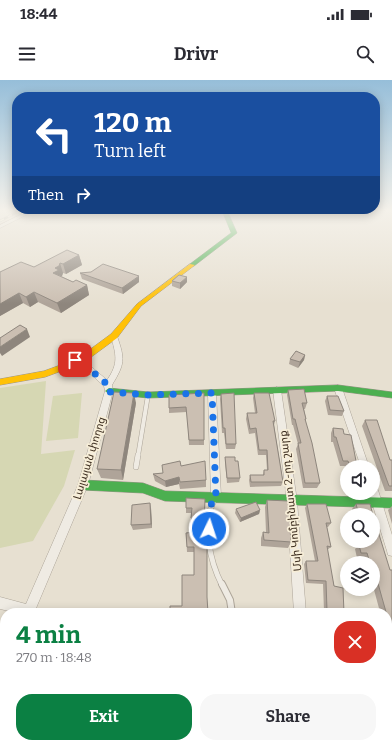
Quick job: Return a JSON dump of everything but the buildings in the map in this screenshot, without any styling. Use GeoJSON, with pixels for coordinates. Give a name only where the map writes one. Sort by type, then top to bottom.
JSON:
{"type":"FeatureCollection","features":[{"type":"Feature","properties":{"kind":"street"},"geometry":{"type":"LineString","coordinates":[[0,382],[45,374],[78,361],[114,336],[139,305],[223,241]]}},
{"type":"Feature","properties":{"kind":"street","name":"Լալայան փողոց"},"geometry":{"type":"LineString","coordinates":[[30,608],[83,486],[109,388],[119,369],[121,356],[114,336]]}},
{"type":"Feature","properties":{"kind":"street"},"geometry":{"type":"LineString","coordinates":[[78,361],[109,388],[148,395],[338,388],[392,395]]}},
{"type":"Feature","properties":{"kind":"street"},"geometry":{"type":"LineString","coordinates":[[338,388],[363,460]]}},
{"type":"Feature","properties":{"kind":"street","name":"Մսի Կոմբինատ 2-րդ շարք"},"geometry":{"type":"LineString","coordinates":[[277,390],[292,501],[300,608]]}},
{"type":"Feature","properties":{"kind":"street"},"geometry":{"type":"LineString","coordinates":[[212,393],[216,497]]}},
{"type":"Feature","properties":{"kind":"street"},"geometry":{"type":"LineString","coordinates":[[83,486],[143,488],[165,496],[392,503]]}},
{"type":"Feature","properties":{"kind":"street"},"geometry":{"type":"LineString","coordinates":[[376,500],[392,551]]}},
{"type":"Feature","properties":{"kind":"street"},"geometry":{"type":"LineString","coordinates":[[0,603],[18,608]]}},
{"type":"Feature","properties":{"kind":"lane"},"geometry":{"type":"LineString","coordinates":[[136,467],[148,395]]}},
{"type":"Feature","properties":{"kind":"lane"},"geometry":{"type":"LineString","coordinates":[[216,497],[210,506],[208,541],[217,575],[230,600],[231,608]]}},
{"type":"Feature","properties":{"kind":"green space"},"geometry":{"type":"Polygon","coordinates":[[[46,381],[41,454],[75,450],[64,486],[33,541],[0,548],[0,388],[46,381]]]}},
{"type":"Feature","properties":{"kind":"green space"},"geometry":{"type":"Polygon","coordinates":[[[82,393],[78,438],[46,441],[53,396],[82,393]]]}},
{"type":"Feature","properties":{"kind":"traffic: fast"},"geometry":{"type":"LineString","coordinates":[[192,265],[223,241]]}},
{"type":"Feature","properties":{"kind":"traffic: fast"},"geometry":{"type":"LineString","coordinates":[[109,391],[148,395],[338,388],[392,395]]}},
{"type":"Feature","properties":{"kind":"traffic: fast"},"geometry":{"type":"LineString","coordinates":[[83,485],[143,488],[165,496],[392,503]]}},
{"type":"Feature","properties":{"kind":"traffic: slow"},"geometry":{"type":"LineString","coordinates":[[0,382],[45,374],[80,361],[114,336],[139,305],[192,265]]}},
{"type":"Feature","properties":{"kind":"route"},"geometry":{"type":"LineString","coordinates":[[75,360],[80,361],[108,385],[109,392],[148,395],[212,393],[216,497],[210,506],[209,529]]}}]}
